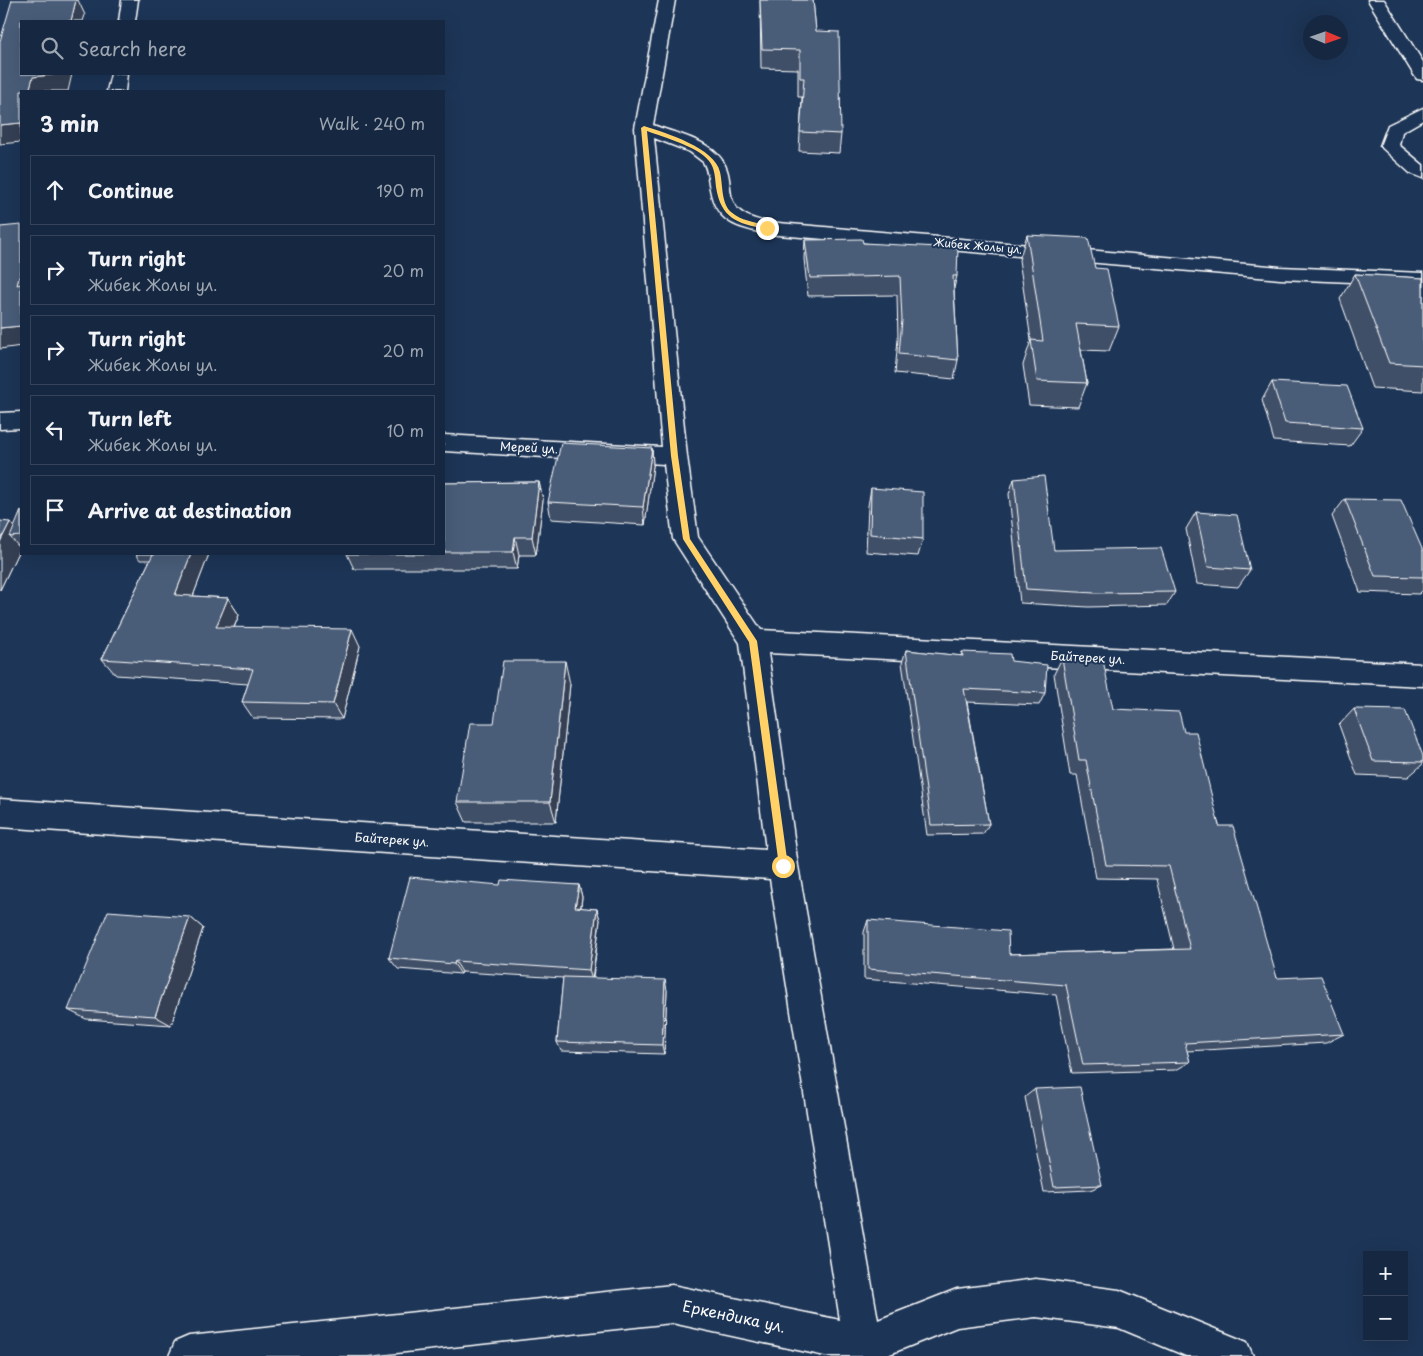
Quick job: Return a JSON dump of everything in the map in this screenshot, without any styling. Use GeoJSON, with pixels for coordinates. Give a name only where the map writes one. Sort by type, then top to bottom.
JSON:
{"type":"FeatureCollection","features":[{"type":"Feature","properties":{"kind":"street"},"geometry":{"type":"LineString","coordinates":[[127,20],[130,0]]}},
{"type":"Feature","properties":{"kind":"street"},"geometry":{"type":"LineString","coordinates":[[667,0],[644,128],[675,456],[686,539],[753,641],[783,866],[864,1350],[957,1308],[1036,1298],[1119,1309],[1233,1356]]}},
{"type":"Feature","properties":{"kind":"street"},"geometry":{"type":"LineString","coordinates":[[1376,0],[1423,75]]}},
{"type":"Feature","properties":{"kind":"street"},"geometry":{"type":"LineString","coordinates":[[116,90],[119,75]]}},
{"type":"Feature","properties":{"kind":"street"},"geometry":{"type":"LineString","coordinates":[[1423,113],[1394,129],[1389,146],[1423,172]]}},
{"type":"Feature","properties":{"kind":"street","name":"Жибек Жолы ул."},"geometry":{"type":"LineString","coordinates":[[644,128],[700,150],[711,159],[717,170],[721,201],[728,213],[746,224],[767,228],[1280,273],[1423,279]]}},
{"type":"Feature","properties":{"kind":"street"},"geometry":{"type":"LineString","coordinates":[[0,421],[20,420]]}},
{"type":"Feature","properties":{"kind":"street","name":"Мерей ул."},"geometry":{"type":"LineString","coordinates":[[445,443],[675,456]]}},
{"type":"Feature","properties":{"kind":"street","name":"Байтерек ул."},"geometry":{"type":"LineString","coordinates":[[753,641],[1423,675]]}},
{"type":"Feature","properties":{"kind":"street","name":"Байтерек ул."},"geometry":{"type":"LineString","coordinates":[[0,813],[783,866]]}},
{"type":"Feature","properties":{"kind":"street","name":"Еркендика ул."},"geometry":{"type":"LineString","coordinates":[[189,1356],[672,1304],[864,1350]]}},
{"type":"Feature","properties":{"kind":"building"},"geometry":{"type":"Polygon","coordinates":[[[12,0],[76,0],[71,20],[20,20],[20,75],[50,75],[33,77],[29,90],[20,90],[20,123],[0,125],[0,41],[12,0]]]}},
{"type":"Feature","properties":{"kind":"building"},"geometry":{"type":"Polygon","coordinates":[[[760,0],[813,0],[816,31],[839,32],[841,134],[800,132],[804,78],[800,78],[800,50],[762,49],[760,0]]]}},
{"type":"Feature","properties":{"kind":"building"},"geometry":{"type":"Polygon","coordinates":[[[20,225],[20,274],[17,285],[20,284],[20,326],[0,328],[0,227],[20,225]]]}},
{"type":"Feature","properties":{"kind":"building"},"geometry":{"type":"Polygon","coordinates":[[[1027,235],[1088,238],[1095,268],[1107,269],[1119,326],[1076,324],[1087,383],[1037,381],[1031,340],[1043,341],[1027,235]]]}},
{"type":"Feature","properties":{"kind":"building"},"geometry":{"type":"Polygon","coordinates":[[[862,239],[863,243],[958,248],[957,276],[953,276],[958,360],[899,354],[902,320],[900,276],[810,278],[805,240],[862,239]]]}},
{"type":"Feature","properties":{"kind":"building"},"geometry":{"type":"Polygon","coordinates":[[[1355,274],[1423,278],[1423,365],[1389,363],[1355,274]]]}},
{"type":"Feature","properties":{"kind":"building"},"geometry":{"type":"Polygon","coordinates":[[[1272,382],[1347,386],[1363,428],[1285,423],[1272,382]]]}},
{"type":"Feature","properties":{"kind":"building"},"geometry":{"type":"Polygon","coordinates":[[[561,443],[652,448],[643,507],[548,502],[561,443]]]}},
{"type":"Feature","properties":{"kind":"building"},"geometry":{"type":"Polygon","coordinates":[[[1044,476],[1054,550],[1161,548],[1175,592],[1095,593],[1026,589],[1014,479],[1044,476]]]}},
{"type":"Feature","properties":{"kind":"building"},"geometry":{"type":"Polygon","coordinates":[[[539,482],[532,537],[515,537],[513,552],[445,552],[445,483],[539,482]]]}},
{"type":"Feature","properties":{"kind":"building"},"geometry":{"type":"Polygon","coordinates":[[[871,488],[923,492],[923,539],[870,534],[871,488]]]}},
{"type":"Feature","properties":{"kind":"building"},"geometry":{"type":"Polygon","coordinates":[[[1345,499],[1401,500],[1423,551],[1423,577],[1375,576],[1345,499]]]}},
{"type":"Feature","properties":{"kind":"building"},"geometry":{"type":"Polygon","coordinates":[[[1196,512],[1237,515],[1250,570],[1208,567],[1196,512]]]}},
{"type":"Feature","properties":{"kind":"building"},"geometry":{"type":"Polygon","coordinates":[[[20,513],[20,536],[10,537],[20,513]]]}},
{"type":"Feature","properties":{"kind":"building"},"geometry":{"type":"Polygon","coordinates":[[[0,521],[10,522],[0,542],[0,521]]]}},
{"type":"Feature","properties":{"kind":"building"},"geometry":{"type":"Polygon","coordinates":[[[153,555],[191,555],[175,595],[228,598],[216,627],[352,629],[333,704],[242,702],[253,669],[102,659],[153,555]]]}},
{"type":"Feature","properties":{"kind":"building"},"geometry":{"type":"Polygon","coordinates":[[[906,650],[963,656],[962,652],[1010,654],[1011,661],[1047,665],[1045,693],[964,689],[989,824],[931,825],[906,650]]]}},
{"type":"Feature","properties":{"kind":"building"},"geometry":{"type":"Polygon","coordinates":[[[1062,658],[1103,660],[1113,709],[1179,712],[1184,732],[1196,732],[1219,826],[1233,826],[1277,978],[1321,976],[1344,1034],[1185,1043],[1190,1062],[1083,1065],[1066,985],[868,969],[868,920],[1008,931],[1009,954],[1190,949],[1169,866],[1106,865],[1086,760],[1079,760],[1062,658]]]}},
{"type":"Feature","properties":{"kind":"building"},"geometry":{"type":"Polygon","coordinates":[[[503,661],[565,661],[550,802],[457,802],[470,723],[494,723],[503,661]]]}},
{"type":"Feature","properties":{"kind":"building"},"geometry":{"type":"Polygon","coordinates":[[[1354,709],[1405,710],[1423,756],[1423,762],[1373,761],[1354,709]]]}},
{"type":"Feature","properties":{"kind":"building"},"geometry":{"type":"Polygon","coordinates":[[[410,877],[500,885],[501,880],[579,885],[575,907],[597,909],[589,970],[455,961],[454,964],[389,958],[410,877]]]}},
{"type":"Feature","properties":{"kind":"building"},"geometry":{"type":"Polygon","coordinates":[[[108,911],[190,917],[155,1016],[68,1010],[108,911]]]}},
{"type":"Feature","properties":{"kind":"building"},"geometry":{"type":"Polygon","coordinates":[[[563,977],[665,980],[662,1045],[557,1042],[563,977]]]}},
{"type":"Feature","properties":{"kind":"building"},"geometry":{"type":"Polygon","coordinates":[[[1080,1087],[1102,1185],[1054,1187],[1035,1089],[1080,1087]]]}},
{"type":"Feature","properties":{"kind":"route"},"geometry":{"type":"LineString","coordinates":[[767,228],[746,224],[728,213],[721,201],[717,170],[711,159],[700,150],[644,128],[675,456],[686,539],[753,641],[783,866]]}}]}
